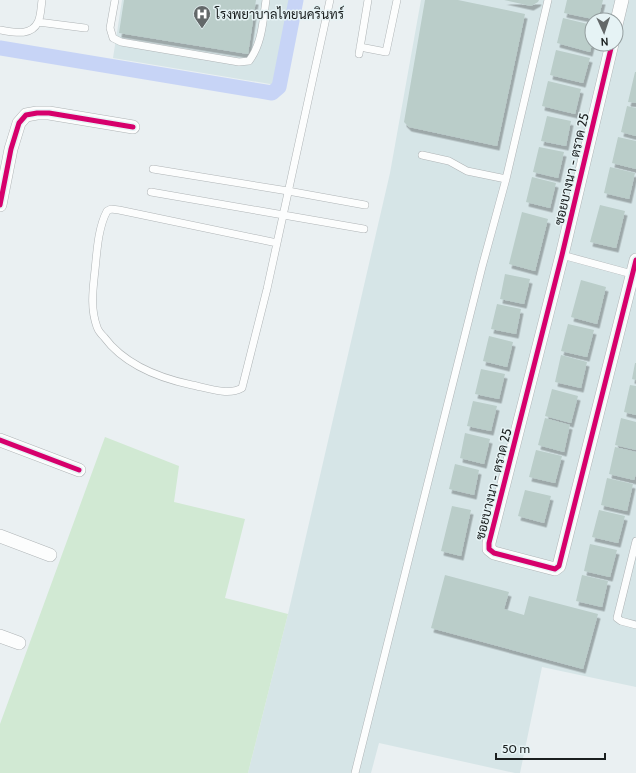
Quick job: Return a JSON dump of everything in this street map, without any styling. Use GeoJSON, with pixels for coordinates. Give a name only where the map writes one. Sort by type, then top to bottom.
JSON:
{"type":"FeatureCollection","features":[{"type":"Feature","properties":{"kind":"street"},"geometry":{"type":"LineString","coordinates":[[619,12],[622,0]]}},
{"type":"Feature","properties":{"kind":"street","name":"ซอยบางนา - ตราด 25"},"geometry":{"type":"LineString","coordinates":[[610,52],[562,255],[489,543],[489,549],[494,553],[555,569],[559,566],[636,260]]}},
{"type":"Feature","properties":{"kind":"street"},"geometry":{"type":"LineString","coordinates":[[0,205],[11,149],[19,123],[26,115],[49,113],[133,127]]}},
{"type":"Feature","properties":{"kind":"street"},"geometry":{"type":"LineString","coordinates":[[0,440],[79,470]]}},
{"type":"Feature","properties":{"kind":"street"},"geometry":{"type":"LineString","coordinates":[[0,536],[50,555]]}},
{"type":"Feature","properties":{"kind":"street"},"geometry":{"type":"LineString","coordinates":[[0,636],[19,643]]}},
{"type":"Feature","properties":{"kind":"lane"},"geometry":{"type":"LineString","coordinates":[[0,30],[22,33],[30,31],[38,22],[42,0]]}},
{"type":"Feature","properties":{"kind":"lane"},"geometry":{"type":"LineString","coordinates":[[115,0],[110,28],[113,38],[121,42],[239,62],[249,61],[256,52],[261,34],[266,0]]}},
{"type":"Feature","properties":{"kind":"lane"},"geometry":{"type":"LineString","coordinates":[[277,243],[111,209],[107,211],[103,218],[96,258],[92,305],[97,328],[111,347],[134,364],[163,377],[189,384],[231,392],[242,388],[244,385],[277,243],[330,0]]}},
{"type":"Feature","properties":{"kind":"lane"},"geometry":{"type":"LineString","coordinates":[[368,0],[359,50],[386,52],[397,0]]}},
{"type":"Feature","properties":{"kind":"lane"},"geometry":{"type":"LineString","coordinates":[[355,773],[478,283],[506,179],[548,0]]}},
{"type":"Feature","properties":{"kind":"lane"},"geometry":{"type":"LineString","coordinates":[[38,22],[85,28]]}},
{"type":"Feature","properties":{"kind":"lane"},"geometry":{"type":"LineString","coordinates":[[422,155],[449,161],[467,172],[506,179]]}},
{"type":"Feature","properties":{"kind":"lane"},"geometry":{"type":"LineString","coordinates":[[153,169],[365,205]]}},
{"type":"Feature","properties":{"kind":"lane"},"geometry":{"type":"LineString","coordinates":[[151,192],[364,229]]}},
{"type":"Feature","properties":{"kind":"lane"},"geometry":{"type":"LineString","coordinates":[[562,255],[632,274]]}},
{"type":"Feature","properties":{"kind":"lane"},"geometry":{"type":"LineString","coordinates":[[636,541],[617,618],[620,621],[636,626]]}},
{"type":"Feature","properties":{"kind":"shaded area","name":"โรงพยาบาลไทยนครินทร์"},"geometry":{"type":"Polygon","coordinates":[[[122,0],[291,0],[276,85],[113,58],[122,0]]]}},
{"type":"Feature","properties":{"kind":"shaded area"},"geometry":{"type":"Polygon","coordinates":[[[421,0],[636,0],[636,687],[542,667],[520,773],[379,743],[371,773],[248,773],[288,614],[390,173],[421,0]]]}},
{"type":"Feature","properties":{"kind":"green space"},"geometry":{"type":"Polygon","coordinates":[[[105,437],[179,466],[174,502],[245,519],[225,598],[288,614],[248,773],[0,773],[0,724],[105,437]]]}},
{"type":"Feature","properties":{"kind":"building"},"geometry":{"type":"Polygon","coordinates":[[[124,0],[256,0],[248,54],[119,33],[124,0]]]}},
{"type":"Feature","properties":{"kind":"building"},"geometry":{"type":"Polygon","coordinates":[[[425,0],[458,0],[525,14],[497,146],[409,127],[404,122],[425,0]]]}},
{"type":"Feature","properties":{"kind":"building"},"geometry":{"type":"Polygon","coordinates":[[[504,0],[539,0],[531,6],[504,0]]]}},
{"type":"Feature","properties":{"kind":"building"},"geometry":{"type":"Polygon","coordinates":[[[567,0],[603,0],[600,12],[584,12],[584,17],[564,13],[567,0]]]}},
{"type":"Feature","properties":{"kind":"building"},"geometry":{"type":"Polygon","coordinates":[[[563,18],[584,23],[584,50],[557,43],[563,18]]]}},
{"type":"Feature","properties":{"kind":"building"},"geometry":{"type":"Polygon","coordinates":[[[556,50],[590,58],[583,83],[550,75],[556,50]]]}},
{"type":"Feature","properties":{"kind":"building"},"geometry":{"type":"Polygon","coordinates":[[[636,72],[636,103],[628,102],[636,72]]]}},
{"type":"Feature","properties":{"kind":"building"},"geometry":{"type":"Polygon","coordinates":[[[548,81],[581,89],[575,114],[542,106],[548,81]]]}},
{"type":"Feature","properties":{"kind":"building"},"geometry":{"type":"Polygon","coordinates":[[[627,106],[636,108],[636,136],[621,132],[627,106]]]}},
{"type":"Feature","properties":{"kind":"building"},"geometry":{"type":"Polygon","coordinates":[[[547,116],[571,121],[566,146],[541,141],[547,116]]]}},
{"type":"Feature","properties":{"kind":"building"},"geometry":{"type":"Polygon","coordinates":[[[618,137],[636,141],[636,169],[612,163],[618,137]]]}},
{"type":"Feature","properties":{"kind":"building"},"geometry":{"type":"Polygon","coordinates":[[[539,147],[564,152],[558,178],[533,172],[539,147]]]}},
{"type":"Feature","properties":{"kind":"building"},"geometry":{"type":"Polygon","coordinates":[[[610,167],[635,173],[629,199],[604,193],[610,167]]]}},
{"type":"Feature","properties":{"kind":"building"},"geometry":{"type":"Polygon","coordinates":[[[532,177],[556,183],[550,208],[526,202],[532,177]]]}},
{"type":"Feature","properties":{"kind":"building"},"geometry":{"type":"Polygon","coordinates":[[[600,205],[625,211],[616,248],[590,242],[600,205]]]}},
{"type":"Feature","properties":{"kind":"building"},"geometry":{"type":"Polygon","coordinates":[[[522,212],[548,219],[535,271],[509,264],[522,212]]]}},
{"type":"Feature","properties":{"kind":"building"},"geometry":{"type":"Polygon","coordinates":[[[505,274],[530,279],[524,304],[500,299],[505,274]]]}},
{"type":"Feature","properties":{"kind":"building"},"geometry":{"type":"Polygon","coordinates":[[[581,280],[606,287],[597,324],[571,317],[581,280]]]}},
{"type":"Feature","properties":{"kind":"building"},"geometry":{"type":"Polygon","coordinates":[[[497,304],[521,309],[516,334],[491,329],[497,304]]]}},
{"type":"Feature","properties":{"kind":"building"},"geometry":{"type":"Polygon","coordinates":[[[568,324],[594,330],[587,357],[561,351],[568,324]]]}},
{"type":"Feature","properties":{"kind":"building"},"geometry":{"type":"Polygon","coordinates":[[[489,336],[513,342],[507,367],[483,361],[489,336]]]}},
{"type":"Feature","properties":{"kind":"building"},"geometry":{"type":"Polygon","coordinates":[[[561,355],[587,362],[581,388],[555,382],[561,355]]]}},
{"type":"Feature","properties":{"kind":"building"},"geometry":{"type":"Polygon","coordinates":[[[636,363],[636,380],[632,379],[636,363]]]}},
{"type":"Feature","properties":{"kind":"building"},"geometry":{"type":"Polygon","coordinates":[[[481,369],[505,374],[499,399],[475,394],[481,369]]]}},
{"type":"Feature","properties":{"kind":"building"},"geometry":{"type":"Polygon","coordinates":[[[630,385],[636,386],[636,415],[624,412],[630,385]]]}},
{"type":"Feature","properties":{"kind":"building"},"geometry":{"type":"Polygon","coordinates":[[[552,389],[578,396],[571,423],[545,416],[552,389]]]}},
{"type":"Feature","properties":{"kind":"building"},"geometry":{"type":"Polygon","coordinates":[[[473,401],[497,406],[491,431],[467,426],[473,401]]]}},
{"type":"Feature","properties":{"kind":"building"},"geometry":{"type":"Polygon","coordinates":[[[545,418],[570,425],[564,452],[538,445],[545,418]]]}},
{"type":"Feature","properties":{"kind":"building"},"geometry":{"type":"Polygon","coordinates":[[[621,418],[636,422],[636,450],[615,445],[621,418]]]}},
{"type":"Feature","properties":{"kind":"building"},"geometry":{"type":"Polygon","coordinates":[[[465,433],[490,439],[484,464],[460,458],[465,433]]]}},
{"type":"Feature","properties":{"kind":"building"},"geometry":{"type":"Polygon","coordinates":[[[615,447],[636,452],[636,474],[634,480],[609,474],[615,447]]]}},
{"type":"Feature","properties":{"kind":"building"},"geometry":{"type":"Polygon","coordinates":[[[536,450],[562,456],[555,483],[529,477],[536,450]]]}},
{"type":"Feature","properties":{"kind":"building"},"geometry":{"type":"Polygon","coordinates":[[[455,464],[479,470],[474,495],[449,489],[455,464]]]}},
{"type":"Feature","properties":{"kind":"building"},"geometry":{"type":"Polygon","coordinates":[[[607,478],[633,484],[627,511],[601,505],[607,478]]]}},
{"type":"Feature","properties":{"kind":"building"},"geometry":{"type":"Polygon","coordinates":[[[525,490],[551,496],[544,523],[518,516],[525,490]]]}},
{"type":"Feature","properties":{"kind":"building"},"geometry":{"type":"Polygon","coordinates":[[[452,506],[471,510],[461,556],[441,551],[452,506]]]}},
{"type":"Feature","properties":{"kind":"building"},"geometry":{"type":"Polygon","coordinates":[[[599,510],[625,516],[618,543],[592,537],[599,510]]]}},
{"type":"Feature","properties":{"kind":"building"},"geometry":{"type":"Polygon","coordinates":[[[590,544],[617,550],[610,577],[584,571],[590,544]]]}},
{"type":"Feature","properties":{"kind":"building"},"geometry":{"type":"Polygon","coordinates":[[[445,575],[509,592],[504,609],[524,615],[529,596],[598,614],[583,669],[431,628],[445,575]]]}},
{"type":"Feature","properties":{"kind":"building"},"geometry":{"type":"Polygon","coordinates":[[[582,575],[608,581],[602,607],[576,601],[582,575]]]}},
{"type":"Feature","properties":{"kind":"waterway"},"geometry":{"type":"LineString","coordinates":[[0,48],[272,93],[279,87],[296,0]]}},
{"type":"Feature","properties":{"kind":"cycle path"},"geometry":{"type":"LineString","coordinates":[[610,52],[562,255],[489,543],[489,549],[494,553],[555,569],[559,566],[636,260]]}},
{"type":"Feature","properties":{"kind":"cycle path"},"geometry":{"type":"LineString","coordinates":[[0,205],[11,149],[19,123],[26,115],[49,113],[133,127]]}},
{"type":"Feature","properties":{"kind":"cycle path"},"geometry":{"type":"LineString","coordinates":[[0,440],[79,470]]}},
{"type":"Feature","properties":{"kind":"place","name":"โรงพยาบาลไทยนครินทร์"},"geometry":{"type":"Point","coordinates":[202,29]}}]}
